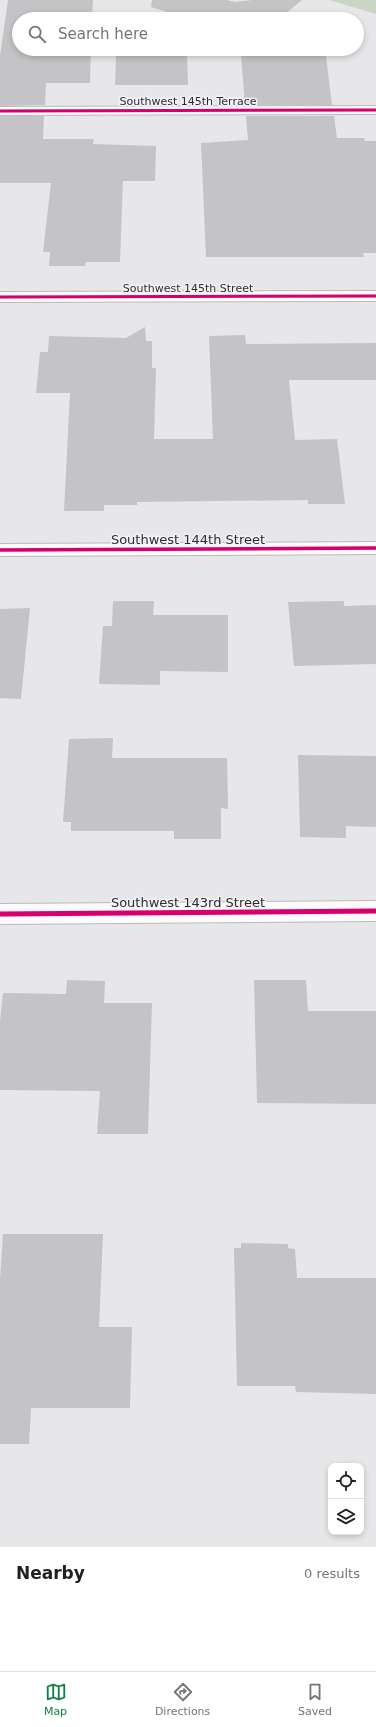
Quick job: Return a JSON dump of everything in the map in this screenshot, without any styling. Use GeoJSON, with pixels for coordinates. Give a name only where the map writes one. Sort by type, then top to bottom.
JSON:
{"type":"FeatureCollection","features":[{"type":"Feature","properties":{"kind":"street","name":"Southwest 145th Terrace"},"geometry":{"type":"LineString","coordinates":[[0,111],[376,110]]}},
{"type":"Feature","properties":{"kind":"street","name":"Southwest 145th Street"},"geometry":{"type":"LineString","coordinates":[[0,297],[376,296]]}},
{"type":"Feature","properties":{"kind":"street","name":"Southwest 144th Street"},"geometry":{"type":"LineString","coordinates":[[0,550],[376,548]]}},
{"type":"Feature","properties":{"kind":"street","name":"Southwest 143rd Street"},"geometry":{"type":"LineString","coordinates":[[0,914],[376,911]]}},
{"type":"Feature","properties":{"kind":"green space"},"geometry":{"type":"Polygon","coordinates":[[[329,0],[376,0],[376,14],[329,0]]]}},
{"type":"Feature","properties":{"kind":"building"},"geometry":{"type":"Polygon","coordinates":[[[8,0],[93,0],[92,12],[12,12],[12,56],[91,56],[90,83],[46,83],[45,105],[0,106],[0,56],[8,0]]]}},
{"type":"Feature","properties":{"kind":"building"},"geometry":{"type":"Polygon","coordinates":[[[152,0],[227,0],[235,2],[252,0],[302,0],[287,12],[167,12],[151,7],[152,0]]]}},
{"type":"Feature","properties":{"kind":"building"},"geometry":{"type":"Polygon","coordinates":[[[116,56],[187,56],[188,85],[115,85],[116,56]]]}},
{"type":"Feature","properties":{"kind":"building"},"geometry":{"type":"Polygon","coordinates":[[[241,56],[326,56],[332,105],[245,105],[241,56]]]}},
{"type":"Feature","properties":{"kind":"building"},"geometry":{"type":"Polygon","coordinates":[[[0,116],[44,116],[43,139],[94,139],[93,144],[156,146],[155,181],[123,181],[120,262],[86,262],[85,266],[49,266],[50,252],[43,252],[51,183],[0,183],[0,116]]]}},
{"type":"Feature","properties":{"kind":"building"},"geometry":{"type":"Polygon","coordinates":[[[246,116],[334,116],[337,138],[364,138],[365,141],[376,141],[376,253],[363,253],[364,257],[206,257],[201,143],[248,140],[246,116]]]}},
{"type":"Feature","properties":{"kind":"building"},"geometry":{"type":"Polygon","coordinates":[[[145,327],[146,341],[152,341],[152,368],[156,368],[154,439],[213,439],[209,336],[245,335],[246,344],[376,343],[376,380],[289,380],[295,440],[337,439],[345,504],[308,504],[308,500],[137,502],[137,505],[104,505],[104,511],[64,511],[70,393],[36,393],[40,352],[48,352],[49,336],[126,338],[145,327]]]}},
{"type":"Feature","properties":{"kind":"building"},"geometry":{"type":"Polygon","coordinates":[[[113,601],[154,601],[153,615],[228,615],[228,672],[160,671],[160,685],[99,684],[103,626],[112,626],[113,601]]]}},
{"type":"Feature","properties":{"kind":"building"},"geometry":{"type":"Polygon","coordinates":[[[344,601],[344,606],[376,605],[376,664],[294,666],[288,602],[344,601]]]}},
{"type":"Feature","properties":{"kind":"building"},"geometry":{"type":"Polygon","coordinates":[[[30,608],[21,699],[0,698],[0,609],[30,608]]]}},
{"type":"Feature","properties":{"kind":"building"},"geometry":{"type":"Polygon","coordinates":[[[113,738],[112,758],[227,758],[228,809],[221,808],[221,839],[174,839],[174,831],[71,831],[71,822],[63,822],[69,739],[113,738]]]}},
{"type":"Feature","properties":{"kind":"building"},"geometry":{"type":"Polygon","coordinates":[[[298,755],[376,756],[376,827],[346,826],[346,838],[300,837],[298,755]]]}},
{"type":"Feature","properties":{"kind":"building"},"geometry":{"type":"Polygon","coordinates":[[[67,980],[105,981],[104,1003],[152,1003],[148,1134],[97,1134],[100,1091],[0,1090],[0,1021],[3,993],[66,994],[67,980]]]}},
{"type":"Feature","properties":{"kind":"building"},"geometry":{"type":"Polygon","coordinates":[[[254,980],[306,980],[308,1011],[376,1011],[376,1104],[257,1103],[254,980]]]}},
{"type":"Feature","properties":{"kind":"building"},"geometry":{"type":"Polygon","coordinates":[[[3,1234],[103,1234],[99,1327],[132,1327],[130,1408],[31,1408],[29,1444],[0,1444],[0,1280],[3,1234]]]}},
{"type":"Feature","properties":{"kind":"building"},"geometry":{"type":"Polygon","coordinates":[[[241,1243],[288,1244],[288,1248],[295,1249],[297,1278],[376,1278],[376,1394],[296,1392],[295,1386],[237,1386],[234,1248],[241,1248],[241,1243]]]}},
{"type":"Feature","properties":{"kind":"cycle path"},"geometry":{"type":"LineString","coordinates":[[0,111],[376,110]]}},
{"type":"Feature","properties":{"kind":"cycle path"},"geometry":{"type":"LineString","coordinates":[[0,297],[376,296]]}},
{"type":"Feature","properties":{"kind":"cycle path"},"geometry":{"type":"LineString","coordinates":[[0,550],[376,548]]}},
{"type":"Feature","properties":{"kind":"cycle path"},"geometry":{"type":"LineString","coordinates":[[0,914],[376,911]]}}]}
